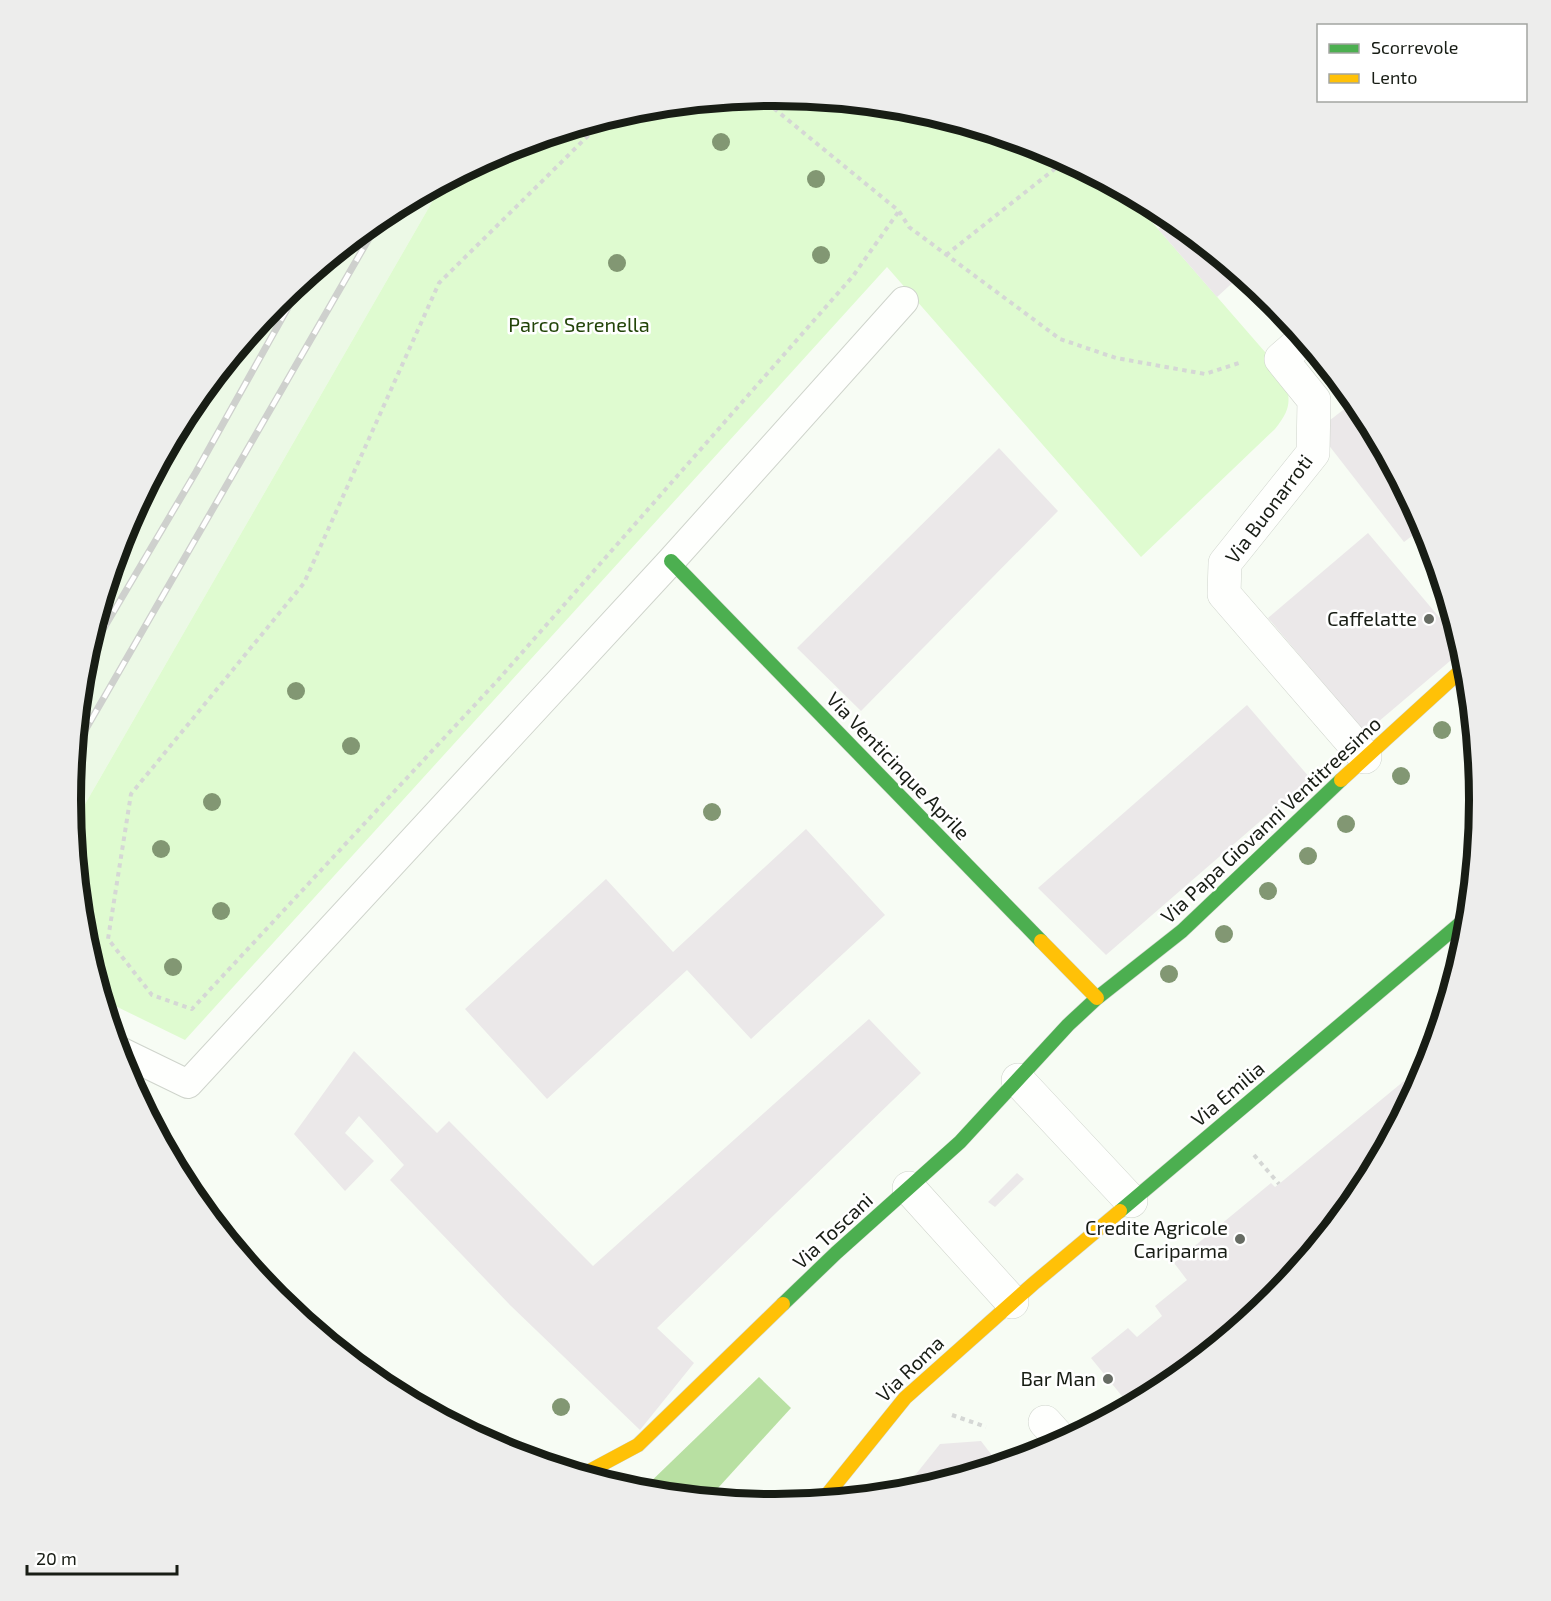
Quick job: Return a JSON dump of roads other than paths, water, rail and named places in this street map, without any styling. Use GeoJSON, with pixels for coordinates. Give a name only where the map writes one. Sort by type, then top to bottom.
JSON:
{"type":"FeatureCollection","features":[{"type":"Feature","properties":{"kind":"street","name":"Via Buonarroti"},"geometry":{"type":"LineString","coordinates":[[1293,349],[1314,400],[1313,453],[1225,563],[1224,594],[1365,757]]}},
{"type":"Feature","properties":{"kind":"street","name":"Via Venticinque Aprile"},"geometry":{"type":"LineString","coordinates":[[671,561],[1097,998]]}},
{"type":"Feature","properties":{"kind":"street","name":"Via Papa Giovanni Ventitreesimo"},"geometry":{"type":"LineString","coordinates":[[1097,998],[1182,931],[1365,757],[1458,673]]}},
{"type":"Feature","properties":{"kind":"street","name":"Via Emilia"},"geometry":{"type":"LineString","coordinates":[[1012,1302],[1459,925]]}},
{"type":"Feature","properties":{"kind":"street","name":"Via Toscani"},"geometry":{"type":"LineString","coordinates":[[592,1470],[638,1445],[836,1253],[960,1142],[1068,1025],[1097,998]]}},
{"type":"Feature","properties":{"kind":"street"},"geometry":{"type":"LineString","coordinates":[[1018,1080],[1131,1201]]}},
{"type":"Feature","properties":{"kind":"street"},"geometry":{"type":"LineString","coordinates":[[909,1188],[1012,1302]]}},
{"type":"Feature","properties":{"kind":"street","name":"Via Roma"},"geometry":{"type":"LineString","coordinates":[[829,1493],[905,1398],[1012,1302]]}},
{"type":"Feature","properties":{"kind":"lane"},"geometry":{"type":"LineString","coordinates":[[130,1056],[188,1084],[671,561],[904,301]]}},
{"type":"Feature","properties":{"kind":"railway"},"geometry":{"type":"LineString","coordinates":[[85,731],[369,238]]}},
{"type":"Feature","properties":{"kind":"railway"},"geometry":{"type":"LineString","coordinates":[[103,630],[196,472],[291,303]]}},
{"type":"Feature","properties":{"kind":"place","name":"Caffelatte"},"geometry":{"type":"Point","coordinates":[1429,619]}},
{"type":"Feature","properties":{"kind":"place","name":"Credite Agricole Cariparma"},"geometry":{"type":"Point","coordinates":[1240,1239]}},
{"type":"Feature","properties":{"kind":"place","name":"Bar Man"},"geometry":{"type":"Point","coordinates":[1108,1379]}},
{"type":"Feature","properties":{"kind":"park label","name":"Parco Serenella"},"geometry":{"type":"Point","coordinates":[579,325]}}]}
